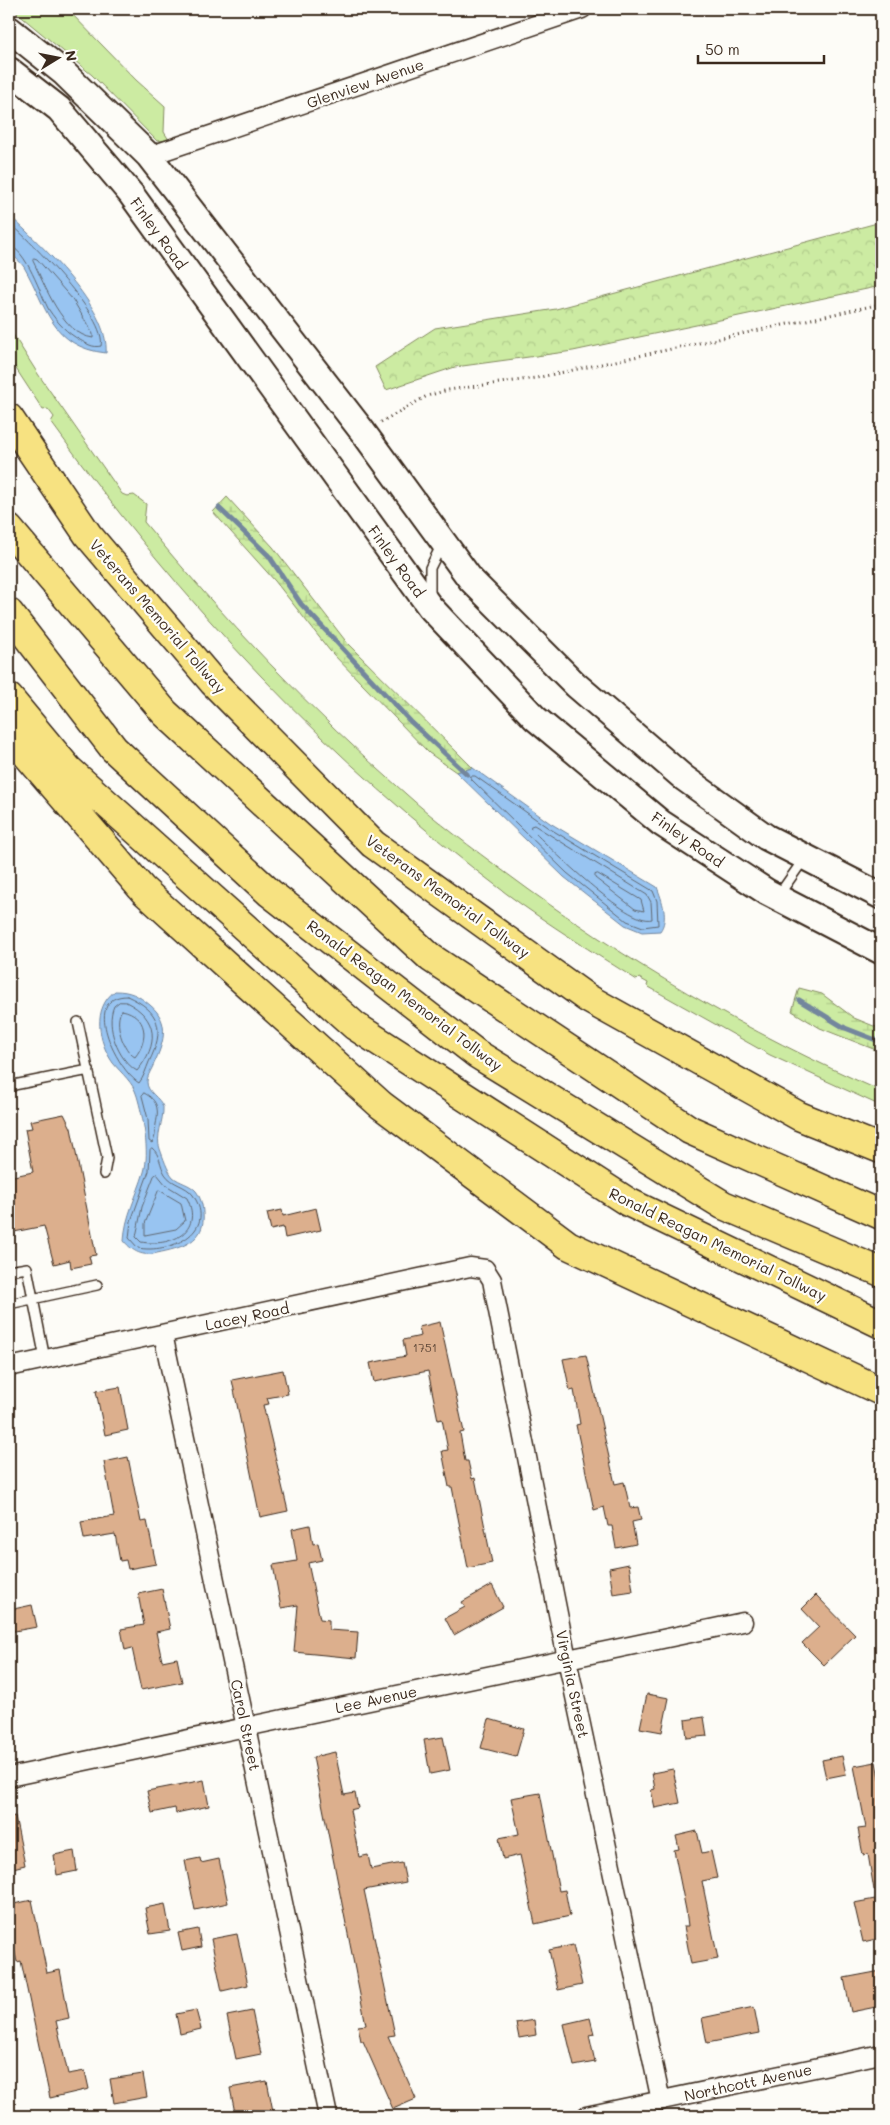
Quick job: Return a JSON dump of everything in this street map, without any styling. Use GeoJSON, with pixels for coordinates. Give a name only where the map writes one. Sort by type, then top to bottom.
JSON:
{"type":"FeatureCollection","features":[{"type":"Feature","properties":{"kind":"highway","name":"Veterans Memorial Tollway"},"geometry":{"type":"LineString","coordinates":[[9,418],[88,534],[213,682],[373,844],[587,998],[799,1116],[881,1149]]}},
{"type":"Feature","properties":{"kind":"highway"},"geometry":{"type":"LineString","coordinates":[[9,529],[165,713],[431,958],[690,1130],[881,1215]]}},
{"type":"Feature","properties":{"kind":"highway","name":"Ronald Reagan Memorial Tollway"},"geometry":{"type":"LineString","coordinates":[[9,613],[114,749],[270,893],[477,1054],[723,1205],[881,1272]]}},
{"type":"Feature","properties":{"kind":"highway","name":"Ronald Reagan Memorial Tollway"},"geometry":{"type":"LineString","coordinates":[[9,698],[68,769],[355,1026],[628,1202],[881,1324]]}},
{"type":"Feature","properties":{"kind":"highway"},"geometry":{"type":"LineString","coordinates":[[9,734],[143,890],[381,1105],[568,1245],[881,1391]]}},
{"type":"Feature","properties":{"kind":"main road"},"geometry":{"type":"LineString","coordinates":[[9,29],[64,73],[149,156],[363,432],[471,580],[576,685],[684,778],[766,837],[881,896]]}},
{"type":"Feature","properties":{"kind":"main road","name":"Finley Road"},"geometry":{"type":"LineString","coordinates":[[9,70],[59,109],[131,194],[430,607],[535,718],[661,823],[777,898],[881,950]]}},
{"type":"Feature","properties":{"kind":"street","name":"Glenview Avenue"},"geometry":{"type":"LineString","coordinates":[[149,156],[582,9]]}},
{"type":"Feature","properties":{"kind":"street","name":"Lacey Road"},"geometry":{"type":"LineString","coordinates":[[9,1367],[470,1266],[485,1269]]}},
{"type":"Feature","properties":{"kind":"street","name":"Virginia Street"},"geometry":{"type":"LineString","coordinates":[[485,1269],[492,1280],[567,1659],[661,2100]]}},
{"type":"Feature","properties":{"kind":"street","name":"Carol Street"},"geometry":{"type":"LineString","coordinates":[[163,1334],[328,2116]]}},
{"type":"Feature","properties":{"kind":"street","name":"Lee Avenue"},"geometry":{"type":"LineString","coordinates":[[9,1777],[743,1622]]}},
{"type":"Feature","properties":{"kind":"street","name":"Northcott Avenue"},"geometry":{"type":"LineString","coordinates":[[586,2116],[881,2054]]}},
{"type":"Feature","properties":{"kind":"lane"},"geometry":{"type":"LineString","coordinates":[[430,607],[430,568],[443,541]]}},
{"type":"Feature","properties":{"kind":"lane"},"geometry":{"type":"LineString","coordinates":[[777,898],[806,857]]}},
{"type":"Feature","properties":{"kind":"lane"},"geometry":{"type":"LineString","coordinates":[[78,1022],[108,1158],[104,1174]]}},
{"type":"Feature","properties":{"kind":"lane"},"geometry":{"type":"LineString","coordinates":[[9,1089],[14,1086],[88,1070]]}},
{"type":"Feature","properties":{"kind":"lane"},"geometry":{"type":"LineString","coordinates":[[9,1271],[27,1268],[45,1359]]}},
{"type":"Feature","properties":{"kind":"lane"},"geometry":{"type":"LineString","coordinates":[[9,1304],[97,1285]]}},
{"type":"Feature","properties":{"kind":"path"},"geometry":{"type":"LineString","coordinates":[[363,432],[427,396],[448,390],[536,378],[881,304]]}},
{"type":"Feature","properties":{"kind":"green space"},"geometry":{"type":"Polygon","coordinates":[[[12,9],[67,9],[136,80],[165,106],[164,132],[169,140],[157,141],[92,75],[12,9]]]}},
{"type":"Feature","properties":{"kind":"green space"},"geometry":{"type":"Polygon","coordinates":[[[881,222],[881,286],[573,351],[455,367],[386,390],[375,367],[435,328],[556,309],[881,222]]]}},
{"type":"Feature","properties":{"kind":"green space"},"geometry":{"type":"Polygon","coordinates":[[[9,328],[38,374],[122,494],[127,496],[134,495],[146,504],[144,522],[174,558],[237,629],[302,697],[406,794],[480,854],[595,936],[688,993],[735,1019],[783,1045],[881,1091],[881,1106],[770,1055],[647,986],[648,983],[639,978],[637,980],[507,894],[441,843],[379,789],[319,734],[261,676],[152,554],[51,422],[54,417],[48,409],[43,410],[9,358],[9,328]]]}},
{"type":"Feature","properties":{"kind":"green space"},"geometry":{"type":"Polygon","coordinates":[[[227,497],[273,547],[348,644],[473,768],[456,772],[429,753],[330,651],[275,581],[213,512],[227,497]]]}},
{"type":"Feature","properties":{"kind":"green space"},"geometry":{"type":"Polygon","coordinates":[[[799,988],[822,994],[854,1018],[881,1029],[881,1052],[820,1028],[792,1011],[799,988]]]}},
{"type":"Feature","properties":{"kind":"water"},"geometry":{"type":"Polygon","coordinates":[[[9,215],[38,242],[71,278],[85,297],[97,317],[104,335],[106,353],[73,343],[53,323],[24,267],[9,249],[9,215]]]}},
{"type":"Feature","properties":{"kind":"water"},"geometry":{"type":"Polygon","coordinates":[[[473,768],[550,823],[657,887],[663,903],[664,915],[663,926],[660,931],[642,932],[625,925],[564,877],[456,772],[473,768]]]}},
{"type":"Feature","properties":{"kind":"water"},"geometry":{"type":"Polygon","coordinates":[[[115,991],[134,994],[150,1005],[161,1019],[163,1027],[162,1043],[147,1082],[149,1089],[163,1107],[159,1144],[171,1174],[196,1191],[200,1198],[203,1213],[203,1223],[200,1231],[190,1242],[175,1249],[152,1254],[139,1253],[124,1241],[129,1215],[146,1164],[146,1144],[135,1091],[108,1055],[101,1035],[100,1016],[103,1006],[115,991]]]}},
{"type":"Feature","properties":{"kind":"building"},"geometry":{"type":"Polygon","coordinates":[[[64,1114],[71,1128],[96,1255],[89,1256],[91,1264],[71,1268],[70,1260],[54,1264],[44,1226],[9,1233],[9,1177],[33,1172],[25,1129],[32,1128],[30,1121],[64,1114]]]}},
{"type":"Feature","properties":{"kind":"building"},"geometry":{"type":"Polygon","coordinates":[[[316,1208],[321,1230],[285,1238],[283,1227],[271,1230],[267,1213],[282,1210],[283,1216],[316,1208]]]}},
{"type":"Feature","properties":{"kind":"building"},"geometry":{"type":"Polygon","coordinates":[[[440,1322],[464,1432],[460,1433],[465,1461],[468,1461],[472,1479],[475,1478],[492,1563],[468,1568],[452,1487],[449,1487],[442,1451],[448,1450],[442,1419],[438,1420],[428,1371],[374,1382],[370,1363],[406,1356],[403,1340],[421,1336],[419,1327],[440,1322]]]}},
{"type":"Feature","properties":{"kind":"building"},"geometry":{"type":"Polygon","coordinates":[[[586,1355],[615,1484],[624,1482],[630,1508],[638,1507],[641,1520],[632,1522],[636,1544],[616,1548],[612,1526],[608,1526],[604,1507],[594,1510],[576,1425],[580,1424],[574,1390],[570,1391],[563,1359],[586,1355]]]}},
{"type":"Feature","properties":{"kind":"building"},"geometry":{"type":"Polygon","coordinates":[[[283,1370],[288,1394],[267,1398],[269,1404],[263,1405],[288,1511],[260,1517],[232,1380],[283,1370]]]}},
{"type":"Feature","properties":{"kind":"building"},"geometry":{"type":"Polygon","coordinates":[[[120,1387],[128,1430],[105,1435],[96,1391],[120,1387]]]}},
{"type":"Feature","properties":{"kind":"building"},"geometry":{"type":"Polygon","coordinates":[[[128,1457],[141,1522],[147,1521],[156,1564],[128,1569],[126,1560],[120,1561],[115,1534],[84,1539],[81,1522],[114,1516],[104,1462],[128,1457]]]}},
{"type":"Feature","properties":{"kind":"building"},"geometry":{"type":"Polygon","coordinates":[[[310,1525],[313,1544],[318,1543],[322,1560],[308,1563],[320,1619],[329,1620],[329,1630],[358,1632],[356,1658],[294,1652],[298,1605],[281,1608],[273,1565],[297,1561],[292,1529],[310,1525]]]}},
{"type":"Feature","properties":{"kind":"building"},"geometry":{"type":"Polygon","coordinates":[[[629,1564],[633,1591],[613,1594],[609,1568],[629,1564]]]}},
{"type":"Feature","properties":{"kind":"building"},"geometry":{"type":"Polygon","coordinates":[[[492,1585],[503,1607],[454,1635],[445,1618],[465,1607],[462,1602],[492,1585]]]}},
{"type":"Feature","properties":{"kind":"building"},"geometry":{"type":"Polygon","coordinates":[[[162,1589],[170,1629],[156,1632],[162,1661],[177,1658],[182,1682],[141,1690],[132,1648],[125,1650],[121,1629],[144,1625],[138,1594],[162,1589]]]}},
{"type":"Feature","properties":{"kind":"building"},"geometry":{"type":"Polygon","coordinates":[[[816,1595],[855,1635],[824,1665],[802,1643],[819,1627],[802,1609],[816,1595]]]}},
{"type":"Feature","properties":{"kind":"building"},"geometry":{"type":"Polygon","coordinates":[[[32,1605],[37,1627],[9,1632],[9,1610],[32,1605]]]}},
{"type":"Feature","properties":{"kind":"building"},"geometry":{"type":"Polygon","coordinates":[[[647,1694],[669,1698],[662,1732],[640,1728],[647,1694]]]}},
{"type":"Feature","properties":{"kind":"building"},"geometry":{"type":"Polygon","coordinates":[[[704,1717],[707,1736],[687,1738],[685,1720],[704,1717]]]}},
{"type":"Feature","properties":{"kind":"building"},"geometry":{"type":"Polygon","coordinates":[[[489,1719],[524,1729],[516,1757],[481,1748],[489,1719]]]}},
{"type":"Feature","properties":{"kind":"building"},"geometry":{"type":"Polygon","coordinates":[[[443,1737],[450,1770],[430,1774],[424,1740],[443,1737]]]}},
{"type":"Feature","properties":{"kind":"building"},"geometry":{"type":"Polygon","coordinates":[[[335,1752],[344,1795],[355,1793],[358,1808],[350,1810],[359,1857],[368,1855],[371,1869],[402,1863],[406,1882],[364,1890],[395,2035],[388,2036],[416,2099],[393,2109],[363,2041],[361,2041],[358,2026],[366,2025],[313,1757],[335,1752]]]}},
{"type":"Feature","properties":{"kind":"building"},"geometry":{"type":"Polygon","coordinates":[[[842,1756],[846,1774],[826,1778],[822,1760],[842,1756]]]}},
{"type":"Feature","properties":{"kind":"building"},"geometry":{"type":"Polygon","coordinates":[[[876,1762],[881,1789],[881,1889],[874,1890],[868,1854],[863,1855],[858,1829],[866,1828],[854,1766],[876,1762]]]}},
{"type":"Feature","properties":{"kind":"building"},"geometry":{"type":"Polygon","coordinates":[[[673,1769],[680,1803],[655,1808],[651,1790],[655,1789],[652,1773],[673,1769]]]}},
{"type":"Feature","properties":{"kind":"building"},"geometry":{"type":"Polygon","coordinates":[[[204,1780],[209,1806],[176,1813],[175,1808],[152,1813],[147,1791],[204,1780]]]}},
{"type":"Feature","properties":{"kind":"building"},"geometry":{"type":"Polygon","coordinates":[[[540,1793],[559,1891],[565,1890],[570,1916],[535,1924],[520,1855],[503,1859],[499,1838],[519,1834],[511,1798],[540,1793]]]}},
{"type":"Feature","properties":{"kind":"building"},"geometry":{"type":"Polygon","coordinates":[[[15,1816],[25,1865],[9,1869],[9,1817],[15,1816]]]}},
{"type":"Feature","properties":{"kind":"building"},"geometry":{"type":"Polygon","coordinates":[[[697,1831],[702,1853],[711,1851],[717,1878],[702,1881],[718,1959],[691,1964],[684,1926],[688,1926],[686,1910],[674,1850],[679,1849],[676,1836],[697,1831]]]}},
{"type":"Feature","properties":{"kind":"building"},"geometry":{"type":"Polygon","coordinates":[[[74,1851],[77,1871],[57,1875],[54,1855],[74,1851]]]}},
{"type":"Feature","properties":{"kind":"building"},"geometry":{"type":"Polygon","coordinates":[[[200,1858],[201,1863],[219,1859],[228,1903],[195,1910],[185,1861],[200,1858]]]}},
{"type":"Feature","properties":{"kind":"building"},"geometry":{"type":"Polygon","coordinates":[[[875,1899],[881,1938],[863,1942],[854,1903],[875,1899]]]}},
{"type":"Feature","properties":{"kind":"building"},"geometry":{"type":"Polygon","coordinates":[[[32,1900],[47,1973],[60,1970],[69,2018],[56,2021],[68,2074],[85,2071],[89,2089],[50,2098],[21,1961],[17,1962],[10,1931],[14,1930],[9,1905],[32,1900]]]}},
{"type":"Feature","properties":{"kind":"building"},"geometry":{"type":"Polygon","coordinates":[[[165,1904],[170,1931],[150,1934],[145,1908],[165,1904]]]}},
{"type":"Feature","properties":{"kind":"building"},"geometry":{"type":"Polygon","coordinates":[[[198,1929],[201,1947],[182,1951],[178,1933],[198,1929]]]}},
{"type":"Feature","properties":{"kind":"building"},"geometry":{"type":"Polygon","coordinates":[[[237,1934],[248,1985],[222,1991],[211,1939],[237,1934]]]}},
{"type":"Feature","properties":{"kind":"building"},"geometry":{"type":"Polygon","coordinates":[[[573,1945],[582,1985],[558,1990],[549,1950],[573,1945]]]}},
{"type":"Feature","properties":{"kind":"building"},"geometry":{"type":"Polygon","coordinates":[[[881,1971],[881,2006],[851,2012],[844,1978],[881,1971]]]}},
{"type":"Feature","properties":{"kind":"building"},"geometry":{"type":"Polygon","coordinates":[[[754,2007],[759,2033],[707,2043],[702,2018],[754,2007]]]}},
{"type":"Feature","properties":{"kind":"building"},"geometry":{"type":"Polygon","coordinates":[[[196,2010],[201,2029],[180,2034],[176,2014],[196,2010]]]}},
{"type":"Feature","properties":{"kind":"building"},"geometry":{"type":"Polygon","coordinates":[[[252,2011],[261,2054],[236,2059],[227,2016],[252,2011]]]}},
{"type":"Feature","properties":{"kind":"building"},"geometry":{"type":"Polygon","coordinates":[[[590,2018],[594,2034],[589,2035],[595,2062],[574,2066],[564,2024],[590,2018]]]}},
{"type":"Feature","properties":{"kind":"building"},"geometry":{"type":"Polygon","coordinates":[[[534,2020],[536,2035],[519,2038],[516,2023],[534,2020]]]}},
{"type":"Feature","properties":{"kind":"building"},"geometry":{"type":"Polygon","coordinates":[[[143,2074],[147,2097],[114,2103],[110,2079],[143,2074]]]}},
{"type":"Feature","properties":{"kind":"building"},"geometry":{"type":"Polygon","coordinates":[[[267,2081],[274,2116],[247,2116],[246,2110],[235,2113],[230,2088],[267,2081]]]}},
{"type":"Feature","properties":{"kind":"waterway"},"geometry":{"type":"LineString","coordinates":[[219,508],[269,556],[301,604],[411,722],[467,774]]}},
{"type":"Feature","properties":{"kind":"waterway"},"geometry":{"type":"LineString","coordinates":[[799,1000],[845,1028],[881,1042]]}}]}
